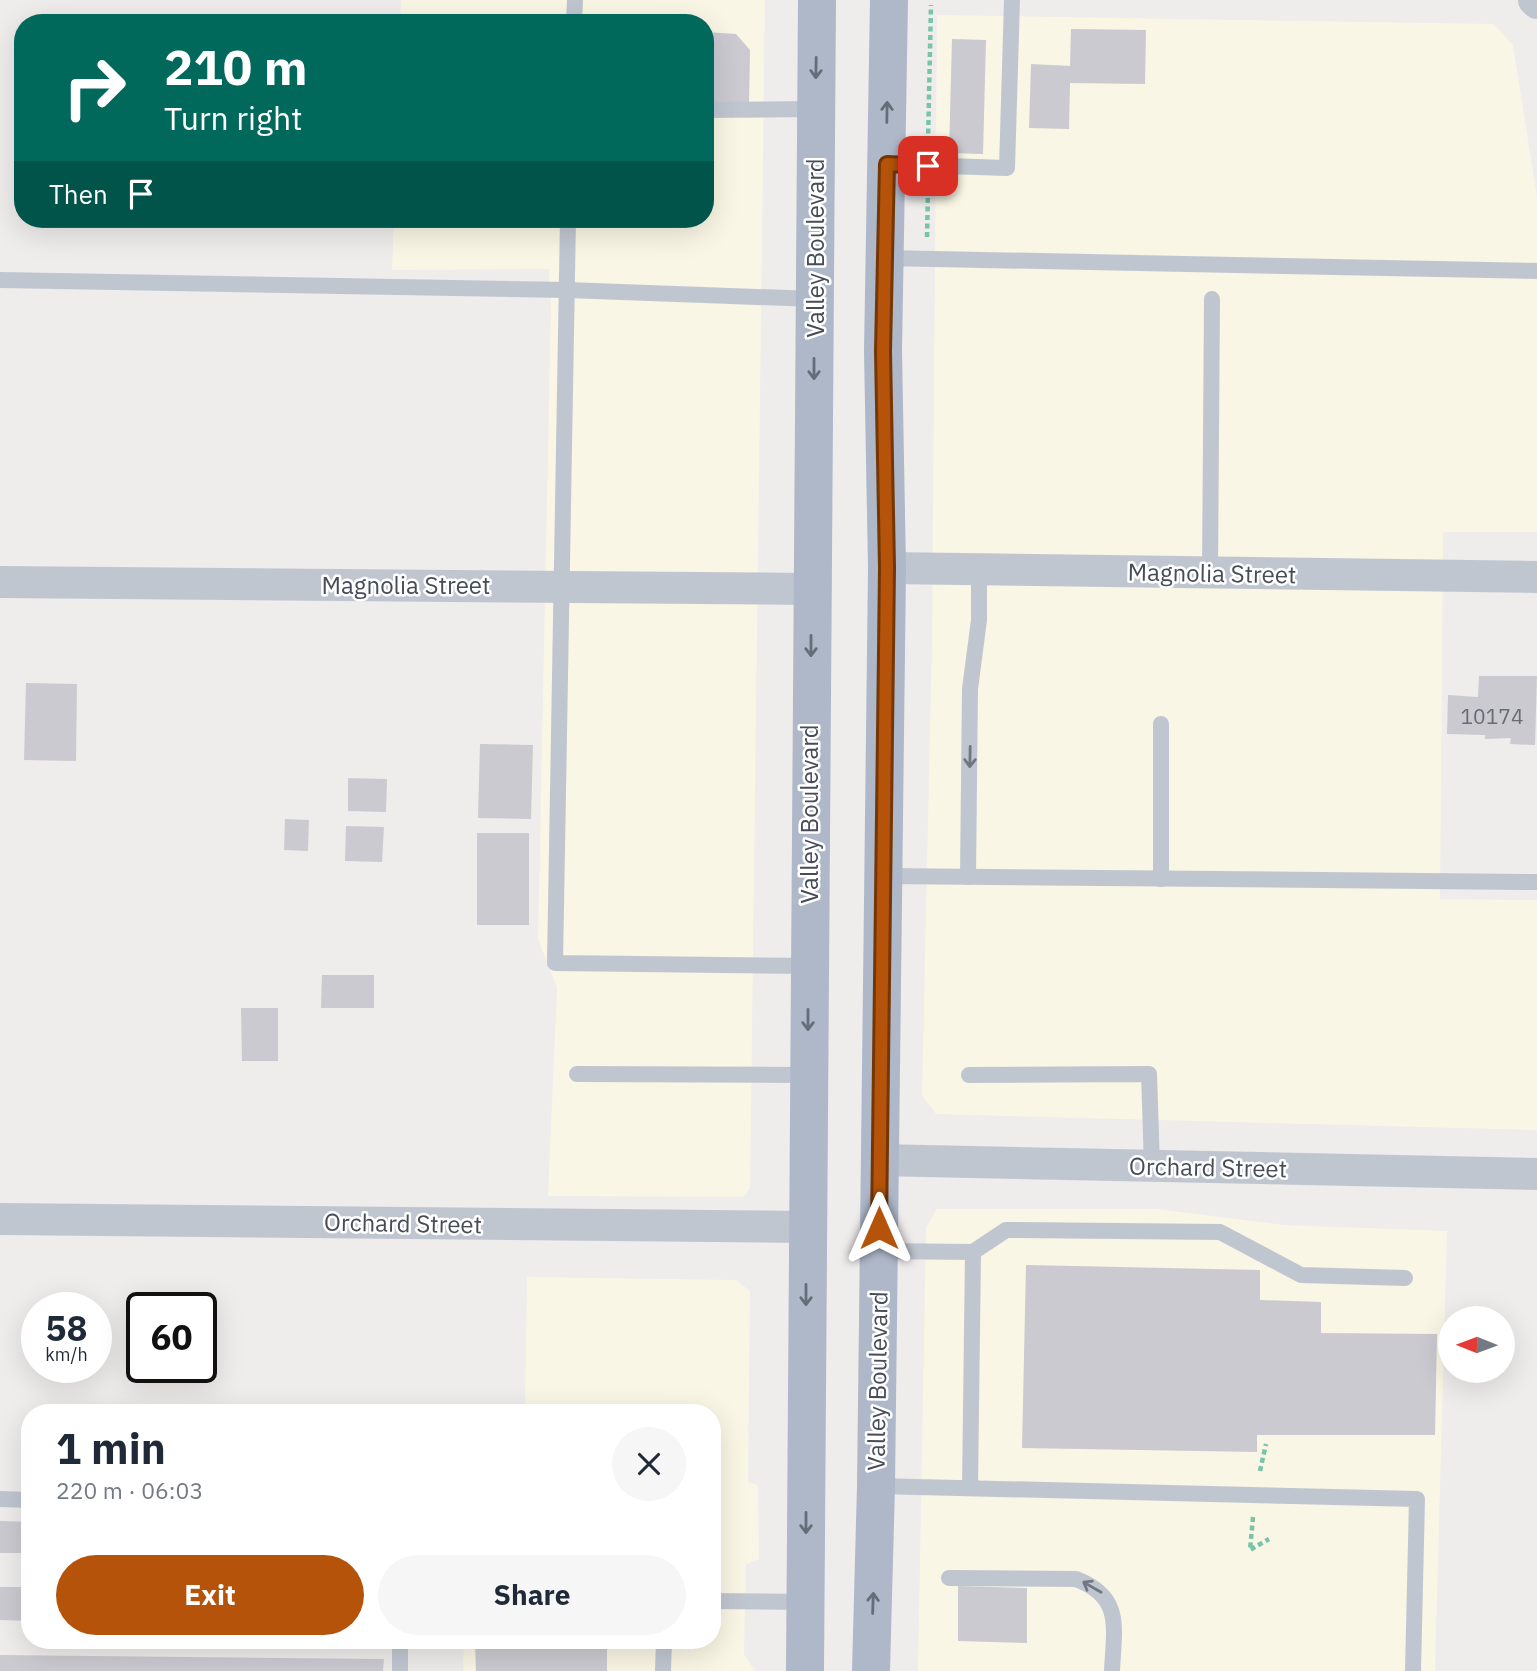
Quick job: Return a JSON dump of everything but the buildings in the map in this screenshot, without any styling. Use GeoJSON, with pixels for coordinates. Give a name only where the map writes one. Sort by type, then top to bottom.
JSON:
{"type":"FeatureCollection","features":[{"type":"Feature","properties":{"kind":"main road","name":"Valley Boulevard"},"geometry":{"type":"LineString","coordinates":[[805,1671],[807,1075],[817,0]]}},
{"type":"Feature","properties":{"kind":"main road","name":"Valley Boulevard"},"geometry":{"type":"LineString","coordinates":[[871,1671],[876,1486],[887,568],[885,258],[889,0]]}},
{"type":"Feature","properties":{"kind":"street","name":"Magnolia Street"},"geometry":{"type":"LineString","coordinates":[[887,568],[1537,577]]}},
{"type":"Feature","properties":{"kind":"street","name":"Magnolia Street"},"geometry":{"type":"LineString","coordinates":[[0,582],[811,589]]}},
{"type":"Feature","properties":{"kind":"street","name":"Orchard Street"},"geometry":{"type":"LineString","coordinates":[[879,1160],[1537,1174]]}},
{"type":"Feature","properties":{"kind":"street","name":"Orchard Street"},"geometry":{"type":"LineString","coordinates":[[0,1219],[806,1227]]}},
{"type":"Feature","properties":{"kind":"lane"},"geometry":{"type":"LineString","coordinates":[[887,164],[1007,168],[1012,0]]}},
{"type":"Feature","properties":{"kind":"lane"},"geometry":{"type":"LineString","coordinates":[[714,110],[816,109]]}},
{"type":"Feature","properties":{"kind":"lane"},"geometry":{"type":"LineString","coordinates":[[568,228],[555,963],[808,966]]}},
{"type":"Feature","properties":{"kind":"lane"},"geometry":{"type":"LineString","coordinates":[[885,258],[1537,271]]}},
{"type":"Feature","properties":{"kind":"lane"},"geometry":{"type":"LineString","coordinates":[[0,280],[567,290],[814,299]]}},
{"type":"Feature","properties":{"kind":"lane"},"geometry":{"type":"LineString","coordinates":[[1210,573],[1212,299]]}},
{"type":"Feature","properties":{"kind":"lane"},"geometry":{"type":"LineString","coordinates":[[968,877],[970,689],[979,620],[979,570]]}},
{"type":"Feature","properties":{"kind":"lane"},"geometry":{"type":"LineString","coordinates":[[1161,724],[1161,878]]}},
{"type":"Feature","properties":{"kind":"lane"},"geometry":{"type":"LineString","coordinates":[[883,876],[1537,882]]}},
{"type":"Feature","properties":{"kind":"lane"},"geometry":{"type":"LineString","coordinates":[[578,1073],[807,1075]]}},
{"type":"Feature","properties":{"kind":"lane"},"geometry":{"type":"LineString","coordinates":[[969,1075],[1149,1074],[1153,1166]]}},
{"type":"Feature","properties":{"kind":"lane"},"geometry":{"type":"LineString","coordinates":[[879,1251],[973,1252],[1006,1230],[1220,1233],[1301,1275],[1405,1278]]}},
{"type":"Feature","properties":{"kind":"lane"},"geometry":{"type":"LineString","coordinates":[[970,1488],[973,1252]]}},
{"type":"Feature","properties":{"kind":"lane"},"geometry":{"type":"LineString","coordinates":[[876,1486],[1417,1499],[1413,1671]]}},
{"type":"Feature","properties":{"kind":"lane"},"geometry":{"type":"LineString","coordinates":[[0,1499],[21,1500]]}},
{"type":"Feature","properties":{"kind":"lane"},"geometry":{"type":"LineString","coordinates":[[949,1578],[1076,1579],[1094,1586],[1108,1599],[1112,1617],[1112,1671]]}},
{"type":"Feature","properties":{"kind":"lane"},"geometry":{"type":"LineString","coordinates":[[721,1601],[806,1602]]}},
{"type":"Feature","properties":{"kind":"lane"},"geometry":{"type":"LineString","coordinates":[[400,1649],[400,1671]]}},
{"type":"Feature","properties":{"kind":"lane"},"geometry":{"type":"LineString","coordinates":[[663,1671],[664,1649]]}},
{"type":"Feature","properties":{"kind":"path"},"geometry":{"type":"LineString","coordinates":[[927,241],[931,5]]}},
{"type":"Feature","properties":{"kind":"shaded area"},"geometry":{"type":"Polygon","coordinates":[[[401,0],[765,0],[750,1188],[743,1197],[548,1196],[557,988],[538,939],[551,303],[549,269],[392,270],[394,228],[714,228],[714,14],[400,14],[401,0]]]}},
{"type":"Feature","properties":{"kind":"shaded area"},"geometry":{"type":"Polygon","coordinates":[[[937,15],[1494,24],[1513,45],[1537,197],[1537,532],[1443,532],[1440,899],[1537,900],[1537,1130],[936,1114],[922,1095],[932,639],[937,15]]]}},
{"type":"Feature","properties":{"kind":"shaded area"},"geometry":{"type":"Polygon","coordinates":[[[937,1209],[1157,1209],[1283,1225],[1447,1231],[1445,1306],[1438,1306],[1438,1383],[1443,1383],[1435,1671],[918,1671],[926,1228],[937,1209]]]}},
{"type":"Feature","properties":{"kind":"shaded area"},"geometry":{"type":"Polygon","coordinates":[[[527,1277],[736,1280],[750,1291],[748,1482],[758,1485],[759,1559],[746,1564],[744,1654],[755,1671],[463,1671],[464,1649],[721,1649],[721,1404],[525,1404],[527,1277]]]}},
{"type":"Feature","properties":{"kind":"route"},"geometry":{"type":"LineString","coordinates":[[879,1228],[887,568],[883,351],[887,164],[928,166]]}}]}
